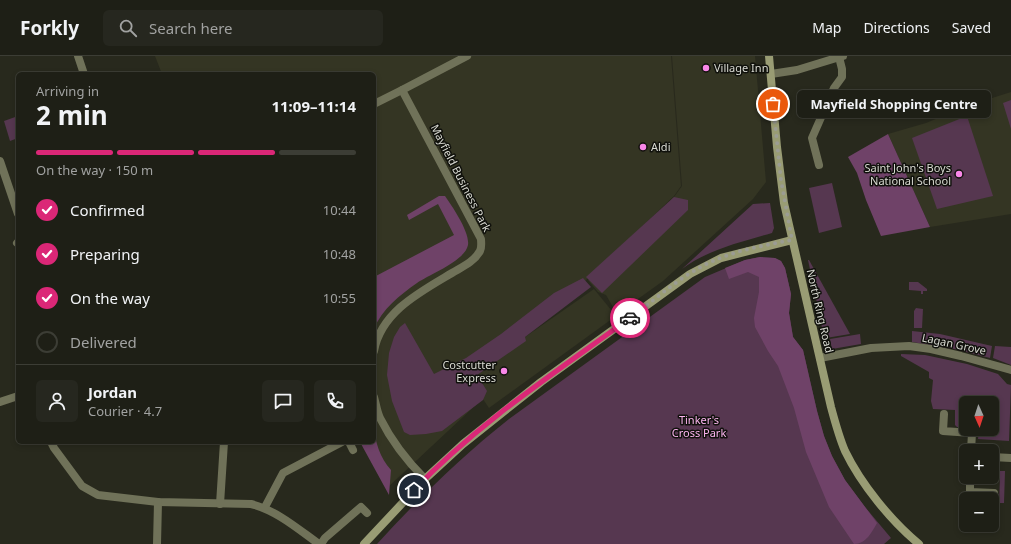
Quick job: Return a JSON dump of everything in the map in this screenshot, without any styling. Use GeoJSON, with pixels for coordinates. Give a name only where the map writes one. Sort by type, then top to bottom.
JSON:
{"type":"FeatureCollection","features":[{"type":"Feature","properties":{"kind":"main road","name":"North Ring Road"},"geometry":{"type":"LineString","coordinates":[[769,56],[781,180],[792,240],[832,413],[845,451],[859,475],[878,502],[919,544]]}},
{"type":"Feature","properties":{"kind":"main road"},"geometry":{"type":"LineString","coordinates":[[364,544],[425,478],[462,444],[541,382],[690,274],[721,258],[792,240]]}},
{"type":"Feature","properties":{"kind":"street"},"geometry":{"type":"LineString","coordinates":[[78,56],[83,72]]}},
{"type":"Feature","properties":{"kind":"street"},"geometry":{"type":"LineString","coordinates":[[376,103],[467,56]]}},
{"type":"Feature","properties":{"kind":"street"},"geometry":{"type":"LineString","coordinates":[[771,74],[779,74],[797,70],[841,57],[842,77],[834,88],[812,138],[819,166]]}},
{"type":"Feature","properties":{"kind":"street","name":"Mayfield Business Park"},"geometry":{"type":"LineString","coordinates":[[376,342],[388,320],[412,297],[472,261],[481,249],[481,238],[402,90]]}},
{"type":"Feature","properties":{"kind":"street"},"geometry":{"type":"LineString","coordinates":[[0,161],[16,208]]}},
{"type":"Feature","properties":{"kind":"street","name":"Lagan Grove"},"geometry":{"type":"LineString","coordinates":[[820,358],[871,348],[909,346],[931,349],[961,356],[1011,370]]}},
{"type":"Feature","properties":{"kind":"street"},"geometry":{"type":"LineString","coordinates":[[0,402],[16,397]]}},
{"type":"Feature","properties":{"kind":"street"},"geometry":{"type":"LineString","coordinates":[[376,404],[380,418],[391,437],[416,471],[425,478]]}},
{"type":"Feature","properties":{"kind":"street"},"geometry":{"type":"LineString","coordinates":[[944,414],[944,431],[972,433],[971,444]]}},
{"type":"Feature","properties":{"kind":"street"},"geometry":{"type":"LineString","coordinates":[[52,444],[82,486],[98,495],[158,502],[251,504],[264,507],[320,544],[362,507],[367,513]]}},
{"type":"Feature","properties":{"kind":"street"},"geometry":{"type":"LineString","coordinates":[[220,504],[224,444]]}},
{"type":"Feature","properties":{"kind":"street"},"geometry":{"type":"LineString","coordinates":[[264,507],[283,472],[338,444]]}},
{"type":"Feature","properties":{"kind":"street"},"geometry":{"type":"LineString","coordinates":[[350,444],[353,450]]}},
{"type":"Feature","properties":{"kind":"street"},"geometry":{"type":"LineString","coordinates":[[999,457],[1011,458]]}},
{"type":"Feature","properties":{"kind":"street"},"geometry":{"type":"LineString","coordinates":[[157,544],[158,502]]}},
{"type":"Feature","properties":{"kind":"shaded area"},"geometry":{"type":"Polygon","coordinates":[[[155,56],[671,56],[681,186],[674,196],[584,282],[473,361],[479,402],[386,489],[375,444],[376,444],[376,72],[161,72],[155,56]]]}},
{"type":"Feature","properties":{"kind":"shaded area"},"geometry":{"type":"Polygon","coordinates":[[[672,56],[755,56],[766,182],[753,199],[663,281],[617,314],[606,295],[598,292],[588,280],[674,197],[682,186],[672,56]]]}},
{"type":"Feature","properties":{"kind":"shaded area","name":"Saint John's Boys National School"},"geometry":{"type":"Polygon","coordinates":[[[1011,92],[1011,214],[930,227],[888,134],[926,123],[967,106],[1011,92]]]}},
{"type":"Feature","properties":{"kind":"shaded area"},"geometry":{"type":"Polygon","coordinates":[[[888,134],[930,227],[881,236],[866,200],[857,173],[848,157],[888,134]]]}},
{"type":"Feature","properties":{"kind":"shaded area"},"geometry":{"type":"Polygon","coordinates":[[[439,196],[445,196],[456,212],[463,226],[468,240],[468,245],[461,256],[454,262],[417,283],[398,298],[387,309],[376,324],[376,276],[454,235],[438,204],[409,220],[407,215],[439,196]]]}},
{"type":"Feature","properties":{"kind":"shaded area"},"geometry":{"type":"Polygon","coordinates":[[[760,257],[775,258],[781,261],[785,268],[791,294],[789,313],[793,337],[803,350],[824,436],[832,456],[845,480],[877,523],[868,537],[862,542],[854,544],[829,507],[806,452],[794,408],[778,366],[755,327],[754,318],[759,292],[759,277],[748,272],[729,279],[725,268],[745,260],[760,257]]]}},
{"type":"Feature","properties":{"kind":"shaded area"},"geometry":{"type":"Polygon","coordinates":[[[594,289],[616,316],[489,408],[468,377],[594,289]]]}},
{"type":"Feature","properties":{"kind":"shaded area"},"geometry":{"type":"Polygon","coordinates":[[[376,438],[379,450],[391,470],[389,495],[361,444],[376,444],[376,438]]]}},
{"type":"Feature","properties":{"kind":"green space"},"geometry":{"type":"Polygon","coordinates":[[[1011,100],[1011,129],[1003,103],[1011,100]]]}},
{"type":"Feature","properties":{"kind":"green space"},"geometry":{"type":"Polygon","coordinates":[[[967,116],[993,196],[937,209],[912,138],[967,116]]]}},
{"type":"Feature","properties":{"kind":"green space"},"geometry":{"type":"Polygon","coordinates":[[[16,117],[16,139],[10,141],[4,121],[16,117]]]}},
{"type":"Feature","properties":{"kind":"green space"},"geometry":{"type":"Polygon","coordinates":[[[832,183],[842,227],[819,233],[809,188],[832,183]]]}},
{"type":"Feature","properties":{"kind":"green space"},"geometry":{"type":"Polygon","coordinates":[[[674,197],[688,200],[688,210],[602,293],[586,277],[674,197]]]}},
{"type":"Feature","properties":{"kind":"green space"},"geometry":{"type":"Polygon","coordinates":[[[770,203],[774,228],[772,233],[736,243],[713,252],[692,262],[682,269],[753,204],[770,203]]]}},
{"type":"Feature","properties":{"kind":"green space","name":"Tinker's Cross Park"},"geometry":{"type":"Polygon","coordinates":[[[760,257],[775,258],[781,261],[785,268],[791,294],[789,313],[793,337],[803,350],[824,436],[832,456],[845,480],[891,538],[884,544],[377,544],[440,479],[509,419],[705,277],[745,260],[760,257]]]}},
{"type":"Feature","properties":{"kind":"green space"},"geometry":{"type":"Polygon","coordinates":[[[808,260],[850,334],[826,338],[824,337],[808,260]]]}},
{"type":"Feature","properties":{"kind":"green space"},"geometry":{"type":"Polygon","coordinates":[[[583,278],[591,287],[525,337],[526,341],[477,375],[487,391],[483,400],[442,431],[410,435],[404,432],[392,401],[387,375],[389,353],[394,337],[400,327],[405,323],[434,374],[466,358],[501,334],[554,293],[583,278]]]}},
{"type":"Feature","properties":{"kind":"green space"},"geometry":{"type":"Polygon","coordinates":[[[909,282],[918,282],[927,289],[927,291],[923,291],[923,294],[921,294],[921,291],[909,290],[909,282]]]}},
{"type":"Feature","properties":{"kind":"green space"},"geometry":{"type":"Polygon","coordinates":[[[916,308],[923,309],[922,328],[914,328],[914,311],[916,308]]]}},
{"type":"Feature","properties":{"kind":"green space"},"geometry":{"type":"Polygon","coordinates":[[[912,331],[940,334],[992,346],[990,358],[955,349],[912,342],[912,331]]]}},
{"type":"Feature","properties":{"kind":"green space"},"geometry":{"type":"Polygon","coordinates":[[[860,334],[861,344],[832,349],[830,339],[860,334]]]}},
{"type":"Feature","properties":{"kind":"green space"},"geometry":{"type":"Polygon","coordinates":[[[995,346],[1011,347],[1011,365],[993,358],[995,346]]]}},
{"type":"Feature","properties":{"kind":"green space"},"geometry":{"type":"Polygon","coordinates":[[[901,354],[925,355],[967,364],[998,374],[1007,384],[1011,385],[1009,441],[978,439],[978,436],[999,436],[999,396],[959,396],[959,427],[957,427],[955,425],[955,410],[933,409],[931,401],[933,380],[929,378],[929,372],[901,356],[901,354]]]}},
{"type":"Feature","properties":{"kind":"green space"},"geometry":{"type":"Polygon","coordinates":[[[999,471],[1005,471],[1004,503],[999,503],[999,471]]]}},
{"type":"Feature","properties":{"kind":"way so far"},"geometry":{"type":"LineString","coordinates":[[630,318],[698,268],[735,253],[792,240],[781,180],[773,104]]}},
{"type":"Feature","properties":{"kind":"place","name":"Village Inn"},"geometry":{"type":"Point","coordinates":[706,68]}},
{"type":"Feature","properties":{"kind":"place","name":"Mayfield Shopping Centre"},"geometry":{"type":"Point","coordinates":[773,104]}},
{"type":"Feature","properties":{"kind":"place","name":"Aldi"},"geometry":{"type":"Point","coordinates":[643,147]}},
{"type":"Feature","properties":{"kind":"place","name":"Saint John's Boys National School"},"geometry":{"type":"Point","coordinates":[959,174]}},
{"type":"Feature","properties":{"kind":"place","name":"Costcutter Express"},"geometry":{"type":"Point","coordinates":[504,371]}},
{"type":"Feature","properties":{"kind":"route"},"geometry":{"type":"LineString","coordinates":[[414,490],[462,444],[488,423],[541,382],[630,318]]}}]}
